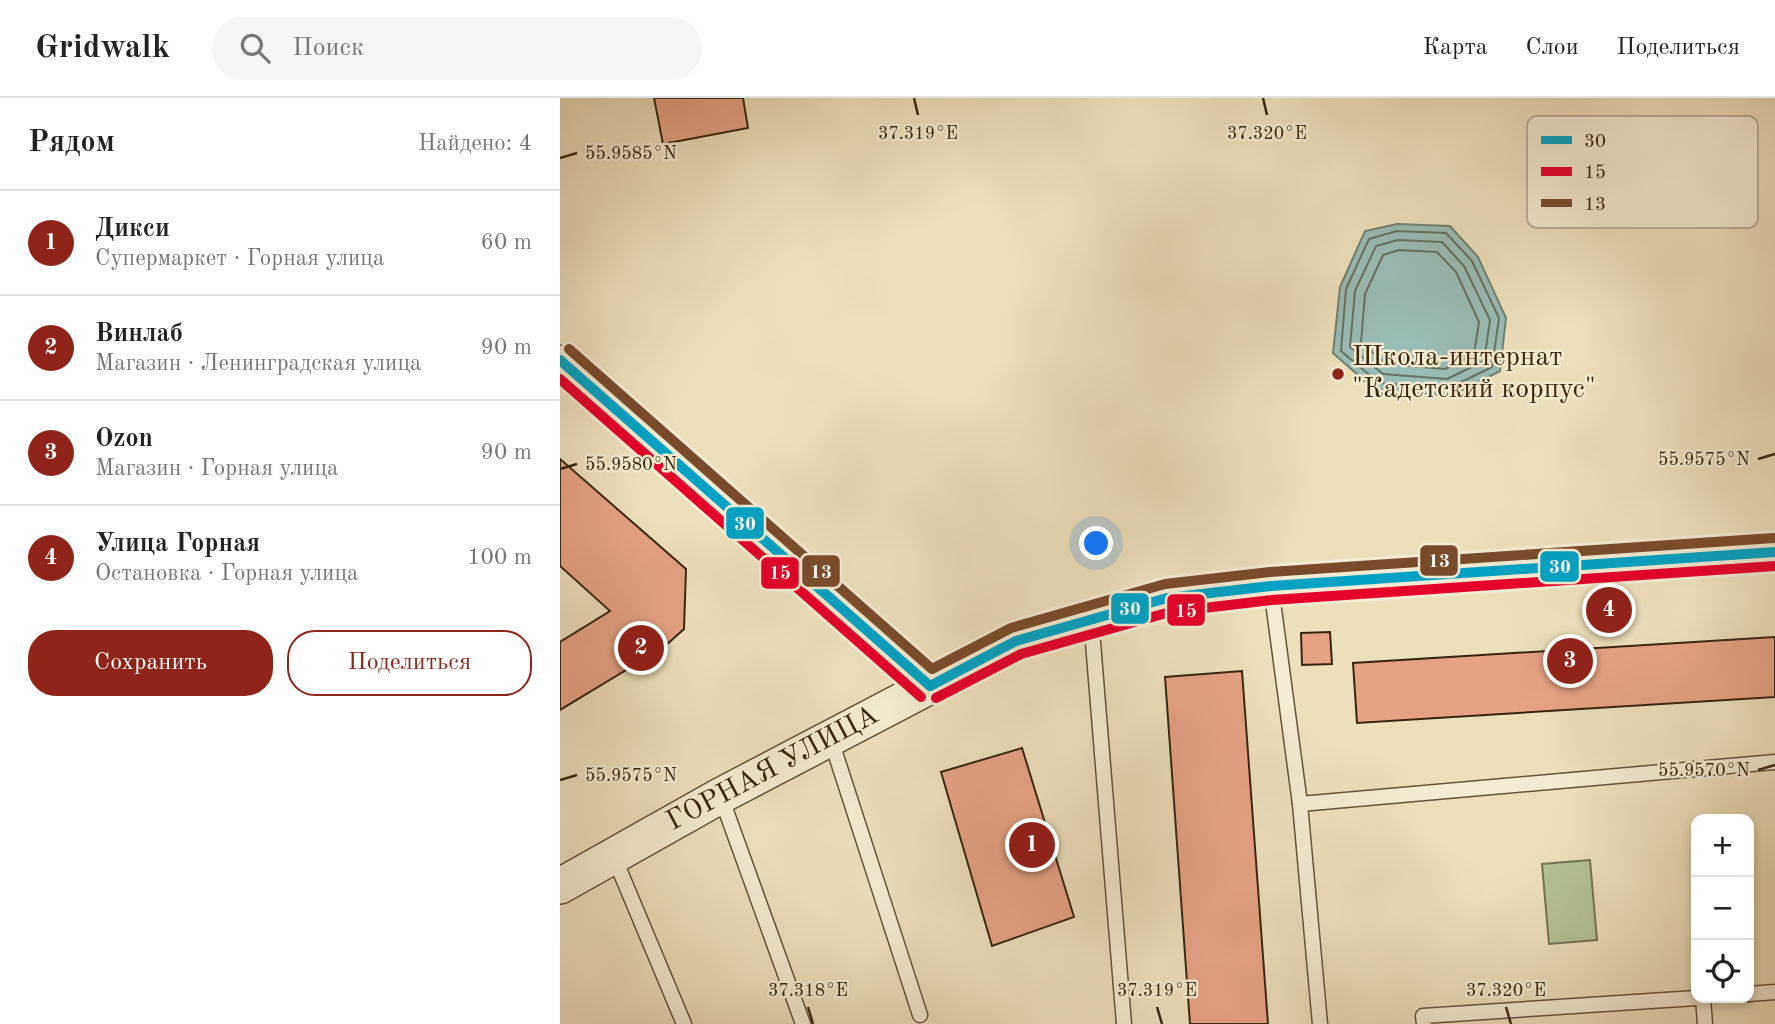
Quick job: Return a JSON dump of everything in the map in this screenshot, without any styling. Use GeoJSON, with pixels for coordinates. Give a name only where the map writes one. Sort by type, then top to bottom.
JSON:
{"type":"FeatureCollection","features":[{"type":"Feature","properties":{"kind":"street"},"geometry":{"type":"LineString","coordinates":[[560,360],[930,686]]}},
{"type":"Feature","properties":{"kind":"street","name":"ГОРНАЯ УЛИЦА"},"geometry":{"type":"LineString","coordinates":[[560,886],[720,796],[1016,641],[1091,618],[1167,598],[1271,586],[1775,552]]}},
{"type":"Feature","properties":{"kind":"lane"},"geometry":{"type":"LineString","coordinates":[[1271,586],[1300,804],[1320,1024]]}},
{"type":"Feature","properties":{"kind":"lane"},"geometry":{"type":"LineString","coordinates":[[1091,618],[1124,1024]]}},
{"type":"Feature","properties":{"kind":"lane"},"geometry":{"type":"LineString","coordinates":[[831,738],[920,1015]]}},
{"type":"Feature","properties":{"kind":"lane"},"geometry":{"type":"LineString","coordinates":[[1300,804],[1775,762]]}},
{"type":"Feature","properties":{"kind":"lane"},"geometry":{"type":"LineString","coordinates":[[720,796],[803,1024]]}},
{"type":"Feature","properties":{"kind":"lane"},"geometry":{"type":"LineString","coordinates":[[613,856],[684,1024]]}},
{"type":"Feature","properties":{"kind":"lane"},"geometry":{"type":"LineString","coordinates":[[1754,994],[1775,992]]}},
{"type":"Feature","properties":{"kind":"lane"},"geometry":{"type":"LineString","coordinates":[[1424,1024],[1423,1016],[1691,998]]}},
{"type":"Feature","properties":{"kind":"lane"},"geometry":{"type":"LineString","coordinates":[[1703,1003],[1705,1024]]}},
{"type":"Feature","properties":{"kind":"green space"},"geometry":{"type":"Polygon","coordinates":[[[1590,860],[1597,940],[1549,944],[1542,864],[1590,860]]]}},
{"type":"Feature","properties":{"kind":"water"},"geometry":{"type":"Polygon","coordinates":[[[1397,224],[1450,226],[1478,257],[1506,318],[1500,371],[1451,396],[1375,390],[1333,353],[1340,287],[1365,231],[1397,224]]]}},
{"type":"Feature","properties":{"kind":"building"},"geometry":{"type":"Polygon","coordinates":[[[654,98],[743,98],[748,128],[663,144],[654,98]]]}},
{"type":"Feature","properties":{"kind":"building"},"geometry":{"type":"Polygon","coordinates":[[[560,459],[686,569],[684,629],[664,647],[560,710],[560,642],[610,611],[560,566],[560,459]]]}},
{"type":"Feature","properties":{"kind":"building"},"geometry":{"type":"Polygon","coordinates":[[[1330,632],[1332,664],[1302,665],[1301,633],[1330,632]]]}},
{"type":"Feature","properties":{"kind":"building"},"geometry":{"type":"Polygon","coordinates":[[[1775,637],[1775,697],[1357,723],[1353,663],[1775,637]]]}},
{"type":"Feature","properties":{"kind":"building"},"geometry":{"type":"Polygon","coordinates":[[[1242,671],[1268,1024],[1190,1024],[1165,677],[1242,671]]]}},
{"type":"Feature","properties":{"kind":"building"},"geometry":{"type":"Polygon","coordinates":[[[1022,748],[1074,917],[992,946],[941,772],[1022,748]]]}},
{"type":"Feature","properties":{"kind":"transit line","name":"13"},"geometry":{"type":"LineString","coordinates":[[569,349],[932,669],[1011,628],[1165,584],[1270,572],[1774,538]]}},
{"type":"Feature","properties":{"kind":"transit line","name":"30"},"geometry":{"type":"LineString","coordinates":[[560,360],[930,686]]}},
{"type":"Feature","properties":{"kind":"transit line","name":"15"},"geometry":{"type":"LineString","coordinates":[[560,379],[921,697]]}},
{"type":"Feature","properties":{"kind":"transit line","name":"30"},"geometry":{"type":"LineString","coordinates":[[930,686],[1016,641],[1167,598],[1271,586],[1775,552]]}},
{"type":"Feature","properties":{"kind":"transit line","name":"15"},"geometry":{"type":"LineString","coordinates":[[936,698],[1021,654],[1170,612],[1272,600],[1775,566]]}},
{"type":"Feature","properties":{"kind":"place","name":"Школа-интернат \"Кадетский корпус\""},"geometry":{"type":"Point","coordinates":[1338,374]}},
{"type":"Feature","properties":{"kind":"place","name":"Улица Горная"},"geometry":{"type":"Point","coordinates":[1609,610]}},
{"type":"Feature","properties":{"kind":"place","name":"Винлаб"},"geometry":{"type":"Point","coordinates":[641,648]}},
{"type":"Feature","properties":{"kind":"place","name":"Ozon"},"geometry":{"type":"Point","coordinates":[1570,661]}},
{"type":"Feature","properties":{"kind":"place","name":"Дикси"},"geometry":{"type":"Point","coordinates":[1032,845]}}]}
